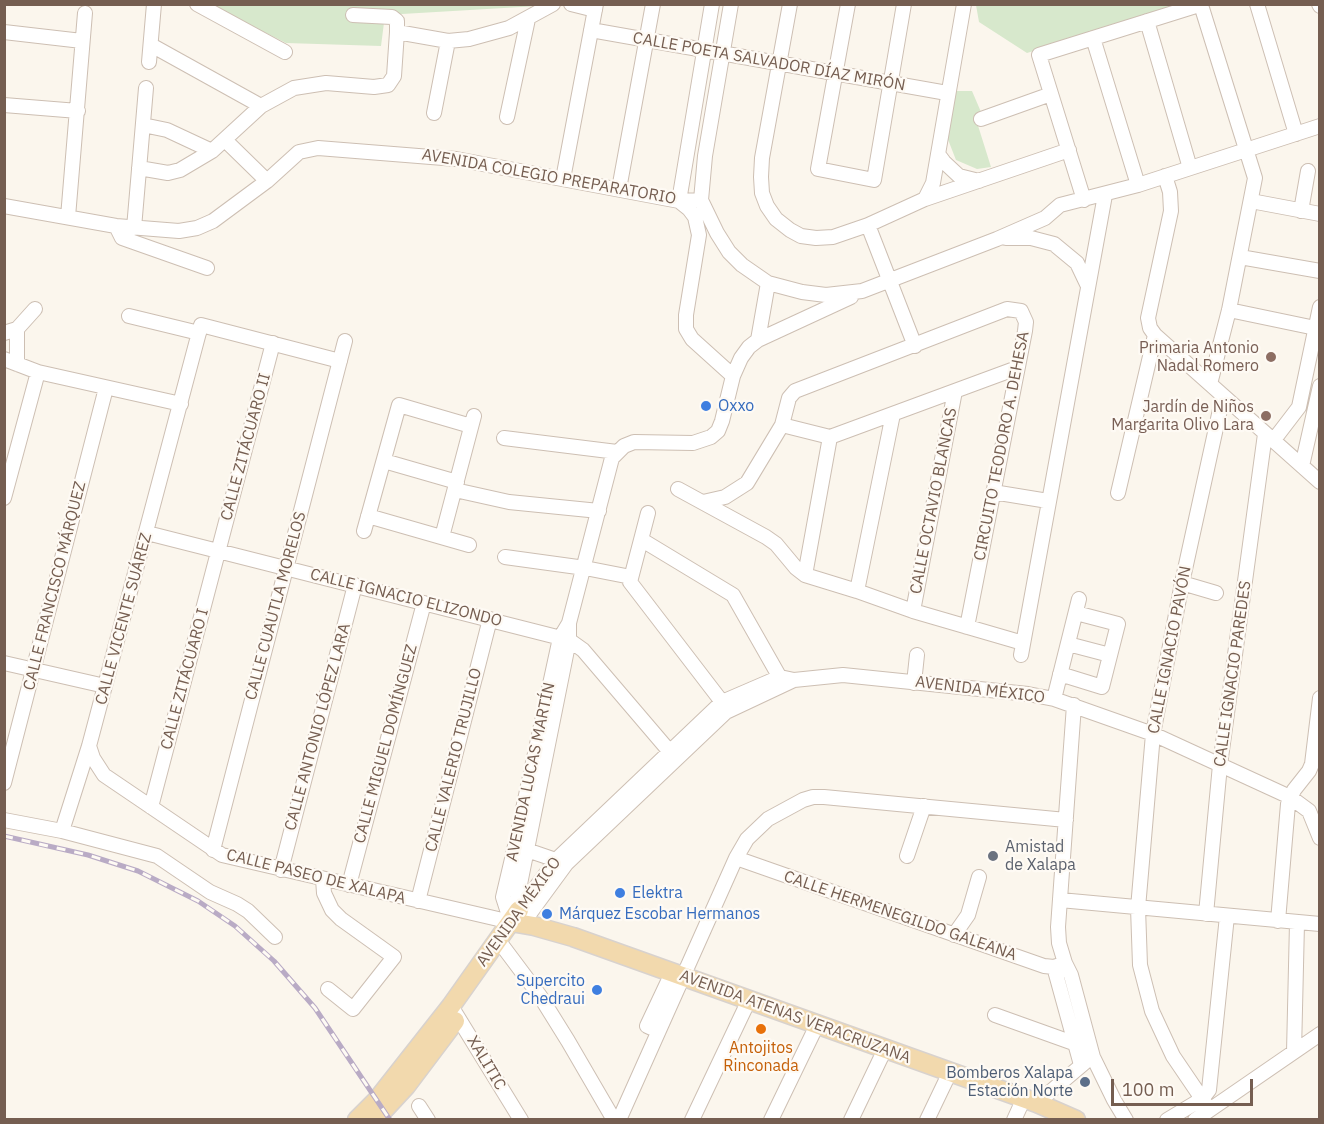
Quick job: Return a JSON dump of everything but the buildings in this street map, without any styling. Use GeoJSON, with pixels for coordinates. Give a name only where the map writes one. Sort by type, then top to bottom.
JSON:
{"type":"FeatureCollection","features":[{"type":"Feature","properties":{"kind":"main road","name":"AVENIDA MÉXICO"},"geometry":{"type":"LineString","coordinates":[[375,1119],[406,1086],[517,918]]}},
{"type":"Feature","properties":{"kind":"main road","name":"AVENIDA ATENAS VERACRUZANA"},"geometry":{"type":"LineString","coordinates":[[517,918],[1076,1119]]}},
{"type":"Feature","properties":{"kind":"main road","name":"AVENIDA MÉXICO"},"geometry":{"type":"LineString","coordinates":[[357,1119],[377,1100],[454,1011]]}},
{"type":"Feature","properties":{"kind":"street"},"geometry":{"type":"LineString","coordinates":[[149,62],[154,4]]}},
{"type":"Feature","properties":{"kind":"street"},"geometry":{"type":"LineString","coordinates":[[196,4],[285,52]]}},
{"type":"Feature","properties":{"kind":"street"},"geometry":{"type":"LineString","coordinates":[[397,32],[448,41],[482,37],[509,28],[553,4]]}},
{"type":"Feature","properties":{"kind":"street"},"geometry":{"type":"LineString","coordinates":[[563,179],[595,7],[571,4]]}},
{"type":"Feature","properties":{"kind":"street"},"geometry":{"type":"LineString","coordinates":[[619,189],[653,4]]}},
{"type":"Feature","properties":{"kind":"street"},"geometry":{"type":"LineString","coordinates":[[504,438],[617,452],[634,442],[693,443],[711,437],[718,431],[733,376],[692,339],[686,329],[699,228],[695,217],[679,201],[712,4]]}},
{"type":"Feature","properties":{"kind":"street"},"geometry":{"type":"LineString","coordinates":[[701,200],[705,156],[731,4]]}},
{"type":"Feature","properties":{"kind":"street"},"geometry":{"type":"LineString","coordinates":[[790,4],[761,164],[762,193],[776,219],[801,236],[833,237],[868,225],[925,199],[1069,150]]}},
{"type":"Feature","properties":{"kind":"street"},"geometry":{"type":"LineString","coordinates":[[848,4],[818,169],[874,180],[904,4]]}},
{"type":"Feature","properties":{"kind":"street"},"geometry":{"type":"LineString","coordinates":[[925,199],[933,183],[964,4]]}},
{"type":"Feature","properties":{"kind":"street"},"geometry":{"type":"LineString","coordinates":[[1257,4],[1296,134]]}},
{"type":"Feature","properties":{"kind":"street"},"geometry":{"type":"LineString","coordinates":[[1084,200],[1039,55],[1201,5],[1255,178],[1229,310],[1210,384]]}},
{"type":"Feature","properties":{"kind":"street"},"geometry":{"type":"LineString","coordinates":[[68,217],[85,13]]}},
{"type":"Feature","properties":{"kind":"street"},"geometry":{"type":"LineString","coordinates":[[139,168],[174,172],[212,151],[261,106],[294,88],[326,84],[374,87],[388,85],[394,76],[397,21],[392,17],[353,15]]}},
{"type":"Feature","properties":{"kind":"street"},"geometry":{"type":"LineString","coordinates":[[507,117],[528,19]]}},
{"type":"Feature","properties":{"kind":"street"},"geometry":{"type":"LineString","coordinates":[[1147,21],[1190,168]]}},
{"type":"Feature","properties":{"kind":"street","name":"CALLE POETA SALVADOR DÍAZ MIRÓN"},"geometry":{"type":"LineString","coordinates":[[591,30],[947,93]]}},
{"type":"Feature","properties":{"kind":"street"},"geometry":{"type":"LineString","coordinates":[[4,32],[82,41]]}},
{"type":"Feature","properties":{"kind":"street"},"geometry":{"type":"LineString","coordinates":[[1093,38],[1138,185]]}},
{"type":"Feature","properties":{"kind":"street"},"geometry":{"type":"LineString","coordinates":[[434,113],[448,41]]}},
{"type":"Feature","properties":{"kind":"street"},"geometry":{"type":"LineString","coordinates":[[151,45],[261,106]]}},
{"type":"Feature","properties":{"kind":"street"},"geometry":{"type":"LineString","coordinates":[[134,228],[146,88]]}},
{"type":"Feature","properties":{"kind":"street"},"geometry":{"type":"LineString","coordinates":[[981,119],[1051,94]]}},
{"type":"Feature","properties":{"kind":"street"},"geometry":{"type":"LineString","coordinates":[[4,105],[78,111]]}},
{"type":"Feature","properties":{"kind":"street"},"geometry":{"type":"LineString","coordinates":[[143,125],[167,130],[212,151]]}},
{"type":"Feature","properties":{"kind":"street","name":"AVENIDA COLEGIO PREPARATORIO"},"geometry":{"type":"LineString","coordinates":[[733,376],[745,352],[758,340],[862,291],[1045,218],[1060,205],[1138,185],[1320,126]]}},
{"type":"Feature","properties":{"kind":"street"},"geometry":{"type":"LineString","coordinates":[[225,140],[267,182]]}},
{"type":"Feature","properties":{"kind":"street","name":"AVENIDA COLEGIO PREPARATORIO"},"geometry":{"type":"LineString","coordinates":[[4,206],[116,226],[179,231],[197,228],[213,221],[267,182],[299,152],[318,148],[456,159],[679,201],[701,200],[729,252],[742,265],[768,283],[802,292],[826,295],[862,291]]}},
{"type":"Feature","properties":{"kind":"street"},"geometry":{"type":"LineString","coordinates":[[938,154],[959,176],[979,181]]}},
{"type":"Feature","properties":{"kind":"street"},"geometry":{"type":"LineString","coordinates":[[1301,211],[1308,171]]}},
{"type":"Feature","properties":{"kind":"street"},"geometry":{"type":"LineString","coordinates":[[1118,493],[1151,330],[1171,212],[1170,192],[1165,176]]}},
{"type":"Feature","properties":{"kind":"street"},"geometry":{"type":"LineString","coordinates":[[678,489],[766,537],[776,544],[795,568],[805,575],[967,627],[1022,649],[1105,195]]}},
{"type":"Feature","properties":{"kind":"street"},"geometry":{"type":"LineString","coordinates":[[1251,201],[1320,214]]}},
{"type":"Feature","properties":{"kind":"street"},"geometry":{"type":"LineString","coordinates":[[1045,218],[1047,240]]}},
{"type":"Feature","properties":{"kind":"street"},"geometry":{"type":"LineString","coordinates":[[868,225],[915,346]]}},
{"type":"Feature","properties":{"kind":"street"},"geometry":{"type":"LineString","coordinates":[[116,226],[122,238],[207,268]]}},
{"type":"Feature","properties":{"kind":"street"},"geometry":{"type":"LineString","coordinates":[[698,243],[717,233]]}},
{"type":"Feature","properties":{"kind":"street"},"geometry":{"type":"LineString","coordinates":[[997,239],[1016,237],[1047,240],[1077,263],[1087,284]]}},
{"type":"Feature","properties":{"kind":"street"},"geometry":{"type":"LineString","coordinates":[[1065,252],[1095,246]]}},
{"type":"Feature","properties":{"kind":"street"},"geometry":{"type":"LineString","coordinates":[[1240,257],[1320,271]]}},
{"type":"Feature","properties":{"kind":"street","name":"AVENIDA COLEGIO PREPARATORIO"},"geometry":{"type":"LineString","coordinates":[[758,340],[768,283]]}},
{"type":"Feature","properties":{"kind":"street"},"geometry":{"type":"LineString","coordinates":[[1269,437],[1299,406],[1320,307]]}},
{"type":"Feature","properties":{"kind":"street"},"geometry":{"type":"LineString","coordinates":[[35,309],[11,331],[11,361],[38,372],[181,404]]}},
{"type":"Feature","properties":{"kind":"street","name":"CIRCUITO TEODORO A. DEHESA"},"geometry":{"type":"LineString","coordinates":[[703,502],[725,497],[747,483],[782,425],[789,399],[795,391],[1007,309],[1021,311],[1026,322],[967,627]]}},
{"type":"Feature","properties":{"kind":"street"},"geometry":{"type":"LineString","coordinates":[[1229,310],[1317,329]]}},
{"type":"Feature","properties":{"kind":"street"},"geometry":{"type":"LineString","coordinates":[[129,316],[273,343],[340,361]]}},
{"type":"Feature","properties":{"kind":"street","name":"CALLE VICENTE SUÁREZ"},"geometry":{"type":"LineString","coordinates":[[62,831],[89,746],[200,329]]}},
{"type":"Feature","properties":{"kind":"street"},"geometry":{"type":"LineString","coordinates":[[1151,330],[1320,482]]}},
{"type":"Feature","properties":{"kind":"street","name":"CALLE CUAUTLA MORELOS"},"geometry":{"type":"LineString","coordinates":[[213,850],[345,341]]}},
{"type":"Feature","properties":{"kind":"street","name":"CALLE ZITÁCUARO II"},"geometry":{"type":"LineString","coordinates":[[219,551],[273,343]]}},
{"type":"Feature","properties":{"kind":"street"},"geometry":{"type":"LineString","coordinates":[[782,425],[830,437],[1017,368]]}},
{"type":"Feature","properties":{"kind":"street"},"geometry":{"type":"LineString","coordinates":[[4,498],[38,372]]}},
{"type":"Feature","properties":{"kind":"street"},"geometry":{"type":"LineString","coordinates":[[1302,466],[1314,439],[1320,385],[1305,381]]}},
{"type":"Feature","properties":{"kind":"street","name":"CALLE FRANCISCO MÁRQUEZ"},"geometry":{"type":"LineString","coordinates":[[4,783],[106,388]]}},
{"type":"Feature","properties":{"kind":"street","name":"CALLE OCTAVIO BLANCAS"},"geometry":{"type":"LineString","coordinates":[[913,611],[955,391]]}},
{"type":"Feature","properties":{"kind":"street","name":"CALLE IGNACIO PAVÓN"},"geometry":{"type":"LineString","coordinates":[[1205,1104],[1173,1056],[1152,1011],[1140,965],[1138,908],[1153,734],[1222,396]]}},
{"type":"Feature","properties":{"kind":"street"},"geometry":{"type":"LineString","coordinates":[[364,531],[399,405],[473,421],[442,537]]}},
{"type":"Feature","properties":{"kind":"street"},"geometry":{"type":"LineString","coordinates":[[857,591],[893,414]]}},
{"type":"Feature","properties":{"kind":"street"},"geometry":{"type":"LineString","coordinates":[[805,575],[830,437]]}},
{"type":"Feature","properties":{"kind":"street","name":"CALLE IGNACIO PAREDES"},"geometry":{"type":"LineString","coordinates":[[1206,914],[1220,765],[1269,437]]}},
{"type":"Feature","properties":{"kind":"street","name":"AVENIDA LUCAS MARTÍN"},"geometry":{"type":"LineString","coordinates":[[517,918],[503,897],[521,848],[564,639],[585,568],[609,466],[617,452]]}},
{"type":"Feature","properties":{"kind":"street"},"geometry":{"type":"LineString","coordinates":[[384,461],[509,502],[599,511]]}},
{"type":"Feature","properties":{"kind":"street"},"geometry":{"type":"LineString","coordinates":[[993,492],[1048,501]]}},
{"type":"Feature","properties":{"kind":"street"},"geometry":{"type":"LineString","coordinates":[[648,513],[631,577],[632,586],[722,702]]}},
{"type":"Feature","properties":{"kind":"street"},"geometry":{"type":"LineString","coordinates":[[368,516],[469,546]]}},
{"type":"Feature","properties":{"kind":"street","name":"CALLE IGNACIO ELIZONDO"},"geometry":{"type":"LineString","coordinates":[[147,533],[564,639]]}},
{"type":"Feature","properties":{"kind":"street"},"geometry":{"type":"LineString","coordinates":[[642,540],[733,595],[786,681]]}},
{"type":"Feature","properties":{"kind":"street","name":"CALLE ZITÁCUARO I"},"geometry":{"type":"LineString","coordinates":[[151,807],[219,551]]}},
{"type":"Feature","properties":{"kind":"street"},"geometry":{"type":"LineString","coordinates":[[505,557],[631,577]]}},
{"type":"Feature","properties":{"kind":"street"},"geometry":{"type":"LineString","coordinates":[[1182,583],[1216,593]]}},
{"type":"Feature","properties":{"kind":"street","name":"CALLE ANTONIO LÓPEZ LARA"},"geometry":{"type":"LineString","coordinates":[[281,870],[355,585]]}},
{"type":"Feature","properties":{"kind":"street"},"geometry":{"type":"LineString","coordinates":[[1054,699],[1079,599]]}},
{"type":"Feature","properties":{"kind":"street","name":"CALLE MIGUEL DOMÍNGUEZ"},"geometry":{"type":"LineString","coordinates":[[349,885],[424,603]]}},
{"type":"Feature","properties":{"kind":"street"},"geometry":{"type":"LineString","coordinates":[[1060,674],[1102,687],[1118,624],[1076,613]]}},
{"type":"Feature","properties":{"kind":"street","name":"CALLE VALERIO TRUJILLO"},"geometry":{"type":"LineString","coordinates":[[418,901],[490,619]]}},
{"type":"Feature","properties":{"kind":"street"},"geometry":{"type":"LineString","coordinates":[[564,639],[583,650],[673,755]]}},
{"type":"Feature","properties":{"kind":"street"},"geometry":{"type":"LineString","coordinates":[[1068,644],[1110,655]]}},
{"type":"Feature","properties":{"kind":"street"},"geometry":{"type":"LineString","coordinates":[[914,683],[917,655]]}},
{"type":"Feature","properties":{"kind":"street"},"geometry":{"type":"LineString","coordinates":[[4,663],[105,686]]}},
{"type":"Feature","properties":{"kind":"street","name":"AVENIDA MÉXICO"},"geometry":{"type":"LineString","coordinates":[[517,918],[722,702],[786,681],[835,675],[1028,694],[1074,705],[1153,734],[1290,797],[1309,811],[1319,837]]}},
{"type":"Feature","properties":{"kind":"street","name":"AVENIDA MÉXICO"},"geometry":{"type":"LineString","coordinates":[[517,918],[556,860],[673,755],[726,712],[786,681]]}},
{"type":"Feature","properties":{"kind":"street"},"geometry":{"type":"LineString","coordinates":[[1278,921],[1290,797],[1312,764],[1320,698]]}},
{"type":"Feature","properties":{"kind":"street"},"geometry":{"type":"LineString","coordinates":[[1074,705],[1060,900],[1059,965],[1087,1061],[1126,1119]]}},
{"type":"Feature","properties":{"kind":"street","name":"CALLE PASEO DE XALAPA"},"geometry":{"type":"LineString","coordinates":[[89,746],[104,775],[213,850],[231,858],[418,901],[517,918]]}},
{"type":"Feature","properties":{"kind":"street"},"geometry":{"type":"LineString","coordinates":[[619,1119],[658,1031],[647,1026],[677,975],[747,839],[768,819],[813,797],[1066,820]]}},
{"type":"Feature","properties":{"kind":"street"},"geometry":{"type":"LineString","coordinates":[[907,856],[924,806]]}},
{"type":"Feature","properties":{"kind":"street"},"geometry":{"type":"LineString","coordinates":[[4,820],[62,831],[165,860],[210,892],[248,911],[275,937]]}},
{"type":"Feature","properties":{"kind":"street"},"geometry":{"type":"LineString","coordinates":[[521,848],[556,860]]}},
{"type":"Feature","properties":{"kind":"street","name":"CALLE HERMENEGILDO GALEANA"},"geometry":{"type":"LineString","coordinates":[[736,858],[1044,966],[1059,965]]}},
{"type":"Feature","properties":{"kind":"street"},"geometry":{"type":"LineString","coordinates":[[954,935],[968,915],[979,878]]}},
{"type":"Feature","properties":{"kind":"street"},"geometry":{"type":"LineString","coordinates":[[323,879],[324,893],[332,910],[394,957],[353,1009],[328,989]]}},
{"type":"Feature","properties":{"kind":"street"},"geometry":{"type":"LineString","coordinates":[[1060,900],[1320,924]]}},
{"type":"Feature","properties":{"kind":"street"},"geometry":{"type":"LineString","coordinates":[[1195,1119],[1205,1104],[1211,1080],[1227,916]]}},
{"type":"Feature","properties":{"kind":"street"},"geometry":{"type":"LineString","coordinates":[[1294,1052],[1297,923]]}},
{"type":"Feature","properties":{"kind":"street"},"geometry":{"type":"LineString","coordinates":[[501,944],[540,996],[614,1119]]}},
{"type":"Feature","properties":{"kind":"street"},"geometry":{"type":"LineString","coordinates":[[692,1119],[749,1000]]}},
{"type":"Feature","properties":{"kind":"street","name":"XALITIC"},"geometry":{"type":"LineString","coordinates":[[454,1011],[521,1119]]}},
{"type":"Feature","properties":{"kind":"street"},"geometry":{"type":"LineString","coordinates":[[995,1015],[1082,1043]]}},
{"type":"Feature","properties":{"kind":"street"},"geometry":{"type":"LineString","coordinates":[[771,1119],[817,1025]]}},
{"type":"Feature","properties":{"kind":"street"},"geometry":{"type":"LineString","coordinates":[[1167,1119],[1205,1104],[1294,1052],[1320,1034]]}},
{"type":"Feature","properties":{"kind":"street"},"geometry":{"type":"LineString","coordinates":[[851,1119],[885,1049]]}},
{"type":"Feature","properties":{"kind":"street"},"geometry":{"type":"LineString","coordinates":[[1014,1119],[1031,1101],[1087,1061]]}},
{"type":"Feature","properties":{"kind":"street"},"geometry":{"type":"LineString","coordinates":[[927,1119],[950,1072]]}},
{"type":"Feature","properties":{"kind":"street"},"geometry":{"type":"LineString","coordinates":[[419,1106],[428,1119]]}},
{"type":"Feature","properties":{"kind":"green space"},"geometry":{"type":"Polygon","coordinates":[[[210,5],[555,5],[385,15],[381,46],[286,43],[210,5]]]}},
{"type":"Feature","properties":{"kind":"green space"},"geometry":{"type":"Polygon","coordinates":[[[976,5],[1198,5],[1127,22],[1027,53],[979,22],[976,5]]]}},
{"type":"Feature","properties":{"kind":"green space"},"geometry":{"type":"Polygon","coordinates":[[[956,91],[972,91],[981,112],[975,116],[991,167],[977,169],[956,160],[947,137],[956,91]]]}},
{"type":"Feature","properties":{"kind":"railway"},"geometry":{"type":"LineString","coordinates":[[4,836],[88,855],[138,871],[198,901],[235,926],[274,961],[315,1008],[390,1120]]}},
{"type":"Feature","properties":{"kind":"place","name":"Primaria Antonio Nadal Romero"},"geometry":{"type":"Point","coordinates":[1271,357]}},
{"type":"Feature","properties":{"kind":"place","name":"Oxxo"},"geometry":{"type":"Point","coordinates":[706,406]}},
{"type":"Feature","properties":{"kind":"place","name":"Jardín de Niños Margarita Olivo Lara"},"geometry":{"type":"Point","coordinates":[1266,416]}},
{"type":"Feature","properties":{"kind":"place","name":"Amistad de Xalapa"},"geometry":{"type":"Point","coordinates":[993,856]}},
{"type":"Feature","properties":{"kind":"place","name":"Elektra"},"geometry":{"type":"Point","coordinates":[620,893]}},
{"type":"Feature","properties":{"kind":"place","name":"Márquez Escobar Hermanos"},"geometry":{"type":"Point","coordinates":[547,914]}},
{"type":"Feature","properties":{"kind":"place","name":"Supercito Chedraui"},"geometry":{"type":"Point","coordinates":[597,990]}},
{"type":"Feature","properties":{"kind":"place","name":"Antojitos Rinconada"},"geometry":{"type":"Point","coordinates":[761,1029]}},
{"type":"Feature","properties":{"kind":"place","name":"Bomberos Xalapa Estación Norte"},"geometry":{"type":"Point","coordinates":[1085,1082]}}]}
